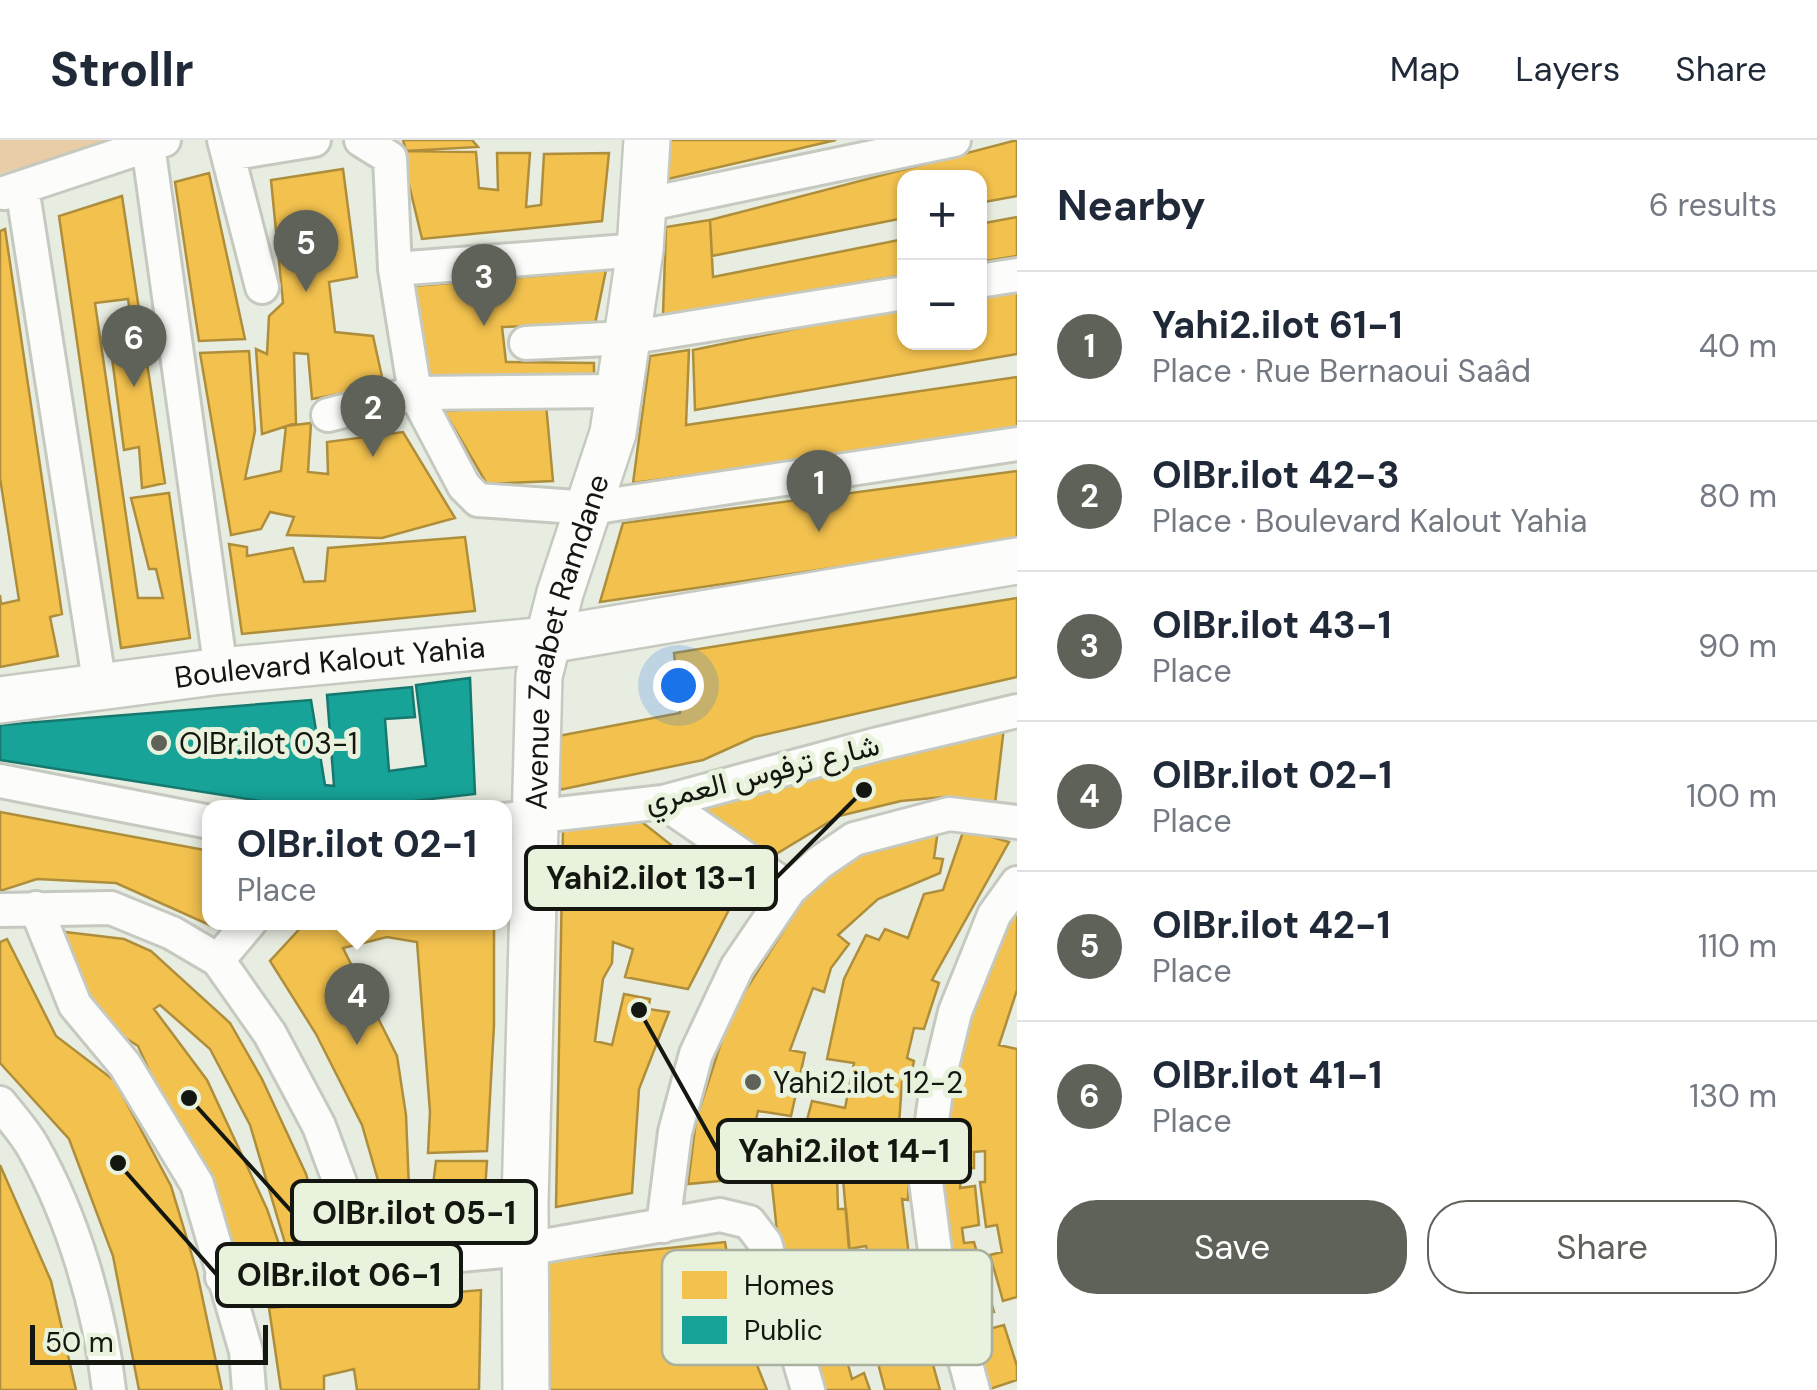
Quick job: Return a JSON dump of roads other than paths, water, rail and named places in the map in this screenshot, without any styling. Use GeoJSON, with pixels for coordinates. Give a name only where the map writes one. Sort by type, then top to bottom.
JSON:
{"type":"FeatureCollection","features":[{"type":"Feature","properties":{"kind":"main road","name":"Avenue Zaabet Ramdane"},"geometry":{"type":"LineString","coordinates":[[526,1390],[519,819],[548,640],[613,433],[640,250],[647,140]]}},
{"type":"Feature","properties":{"kind":"main road","name":"Boulevard Kalout Yahia"},"geometry":{"type":"LineString","coordinates":[[0,700],[221,672],[548,640],[1017,562]]}},
{"type":"Feature","properties":{"kind":"street"},"geometry":{"type":"LineString","coordinates":[[262,287],[226,147],[314,140]]}},
{"type":"Feature","properties":{"kind":"street"},"geometry":{"type":"LineString","coordinates":[[361,140],[390,158],[395,269],[415,394],[464,486],[478,500],[590,508],[1017,444]]}},
{"type":"Feature","properties":{"kind":"street"},"geometry":{"type":"LineString","coordinates":[[644,205],[954,140]]}},
{"type":"Feature","properties":{"kind":"street"},"geometry":{"type":"LineString","coordinates":[[100,687],[11,191],[156,143],[221,672]]}},
{"type":"Feature","properties":{"kind":"street"},"geometry":{"type":"LineString","coordinates":[[395,269],[640,250]]}},
{"type":"Feature","properties":{"kind":"street"},"geometry":{"type":"LineString","coordinates":[[987,280],[1017,275]]}},
{"type":"Feature","properties":{"kind":"street"},"geometry":{"type":"LineString","coordinates":[[526,343],[628,338],[897,294]]}},
{"type":"Feature","properties":{"kind":"street"},"geometry":{"type":"LineString","coordinates":[[328,415],[415,394],[618,392]]}},
{"type":"Feature","properties":{"kind":"street","name":"شارع ترفوس العمري"},"geometry":{"type":"LineString","coordinates":[[519,819],[663,802],[1017,712]]}},
{"type":"Feature","properties":{"kind":"street"},"geometry":{"type":"LineString","coordinates":[[0,782],[202,820]]}},
{"type":"Feature","properties":{"kind":"street"},"geometry":{"type":"LineString","coordinates":[[663,802],[790,890]]}},
{"type":"Feature","properties":{"kind":"street"},"geometry":{"type":"LineString","coordinates":[[663,1226],[675,1132],[696,1054],[737,968],[790,890],[819,863],[854,839],[949,814],[1017,822]]}},
{"type":"Feature","properties":{"kind":"street"},"geometry":{"type":"LineString","coordinates":[[935,1250],[926,1174],[936,1091],[955,1012],[994,914],[1017,883]]}},
{"type":"Feature","properties":{"kind":"street"},"geometry":{"type":"LineString","coordinates":[[36,908],[75,1004],[125,1064],[197,1184],[246,1351],[249,1390]]}},
{"type":"Feature","properties":{"kind":"street"},"geometry":{"type":"LineString","coordinates":[[0,910],[111,908],[172,933],[218,960],[270,1034],[318,1126],[369,1261]]}},
{"type":"Feature","properties":{"kind":"street"},"geometry":{"type":"LineString","coordinates":[[218,960],[243,930]]}},
{"type":"Feature","properties":{"kind":"street"},"geometry":{"type":"LineString","coordinates":[[0,1103],[32,1146],[82,1257],[110,1390]]}},
{"type":"Feature","properties":{"kind":"street"},"geometry":{"type":"LineString","coordinates":[[222,1277],[526,1248],[720,1215],[749,1222],[767,1250]]}},
{"type":"Feature","properties":{"kind":"street"},"geometry":{"type":"LineString","coordinates":[[801,1365],[808,1390]]}},
{"type":"Feature","properties":{"kind":"street"},"geometry":{"type":"LineString","coordinates":[[966,1365],[973,1390]]}},
{"type":"Feature","properties":{"kind":"place","name":"OlBr.ilot 42-1"},"geometry":{"type":"Point","coordinates":[306,292]}},
{"type":"Feature","properties":{"kind":"place","name":"OlBr.ilot 43-1"},"geometry":{"type":"Point","coordinates":[484,326]}},
{"type":"Feature","properties":{"kind":"place","name":"OlBr.ilot 41-1"},"geometry":{"type":"Point","coordinates":[134,387]}},
{"type":"Feature","properties":{"kind":"place","name":"OlBr.ilot 42-3"},"geometry":{"type":"Point","coordinates":[373,457]}},
{"type":"Feature","properties":{"kind":"place","name":"Yahi2.ilot 61-1"},"geometry":{"type":"Point","coordinates":[819,532]}},
{"type":"Feature","properties":{"kind":"place","name":"OlBr.ilot 03-1"},"geometry":{"type":"Point","coordinates":[159,743]}},
{"type":"Feature","properties":{"kind":"place","name":"Yahi2.ilot 13-1"},"geometry":{"type":"Point","coordinates":[864,790]}},
{"type":"Feature","properties":{"kind":"place","name":"Yahi2.ilot 14-1"},"geometry":{"type":"Point","coordinates":[639,1010]}},
{"type":"Feature","properties":{"kind":"place","name":"OlBr.ilot 02-1"},"geometry":{"type":"Point","coordinates":[357,1045]}},
{"type":"Feature","properties":{"kind":"place","name":"Yahi2.ilot 12-2"},"geometry":{"type":"Point","coordinates":[753,1082]}},
{"type":"Feature","properties":{"kind":"place","name":"OlBr.ilot 05-1"},"geometry":{"type":"Point","coordinates":[189,1098]}},
{"type":"Feature","properties":{"kind":"place","name":"OlBr.ilot 06-1"},"geometry":{"type":"Point","coordinates":[118,1163]}}]}
